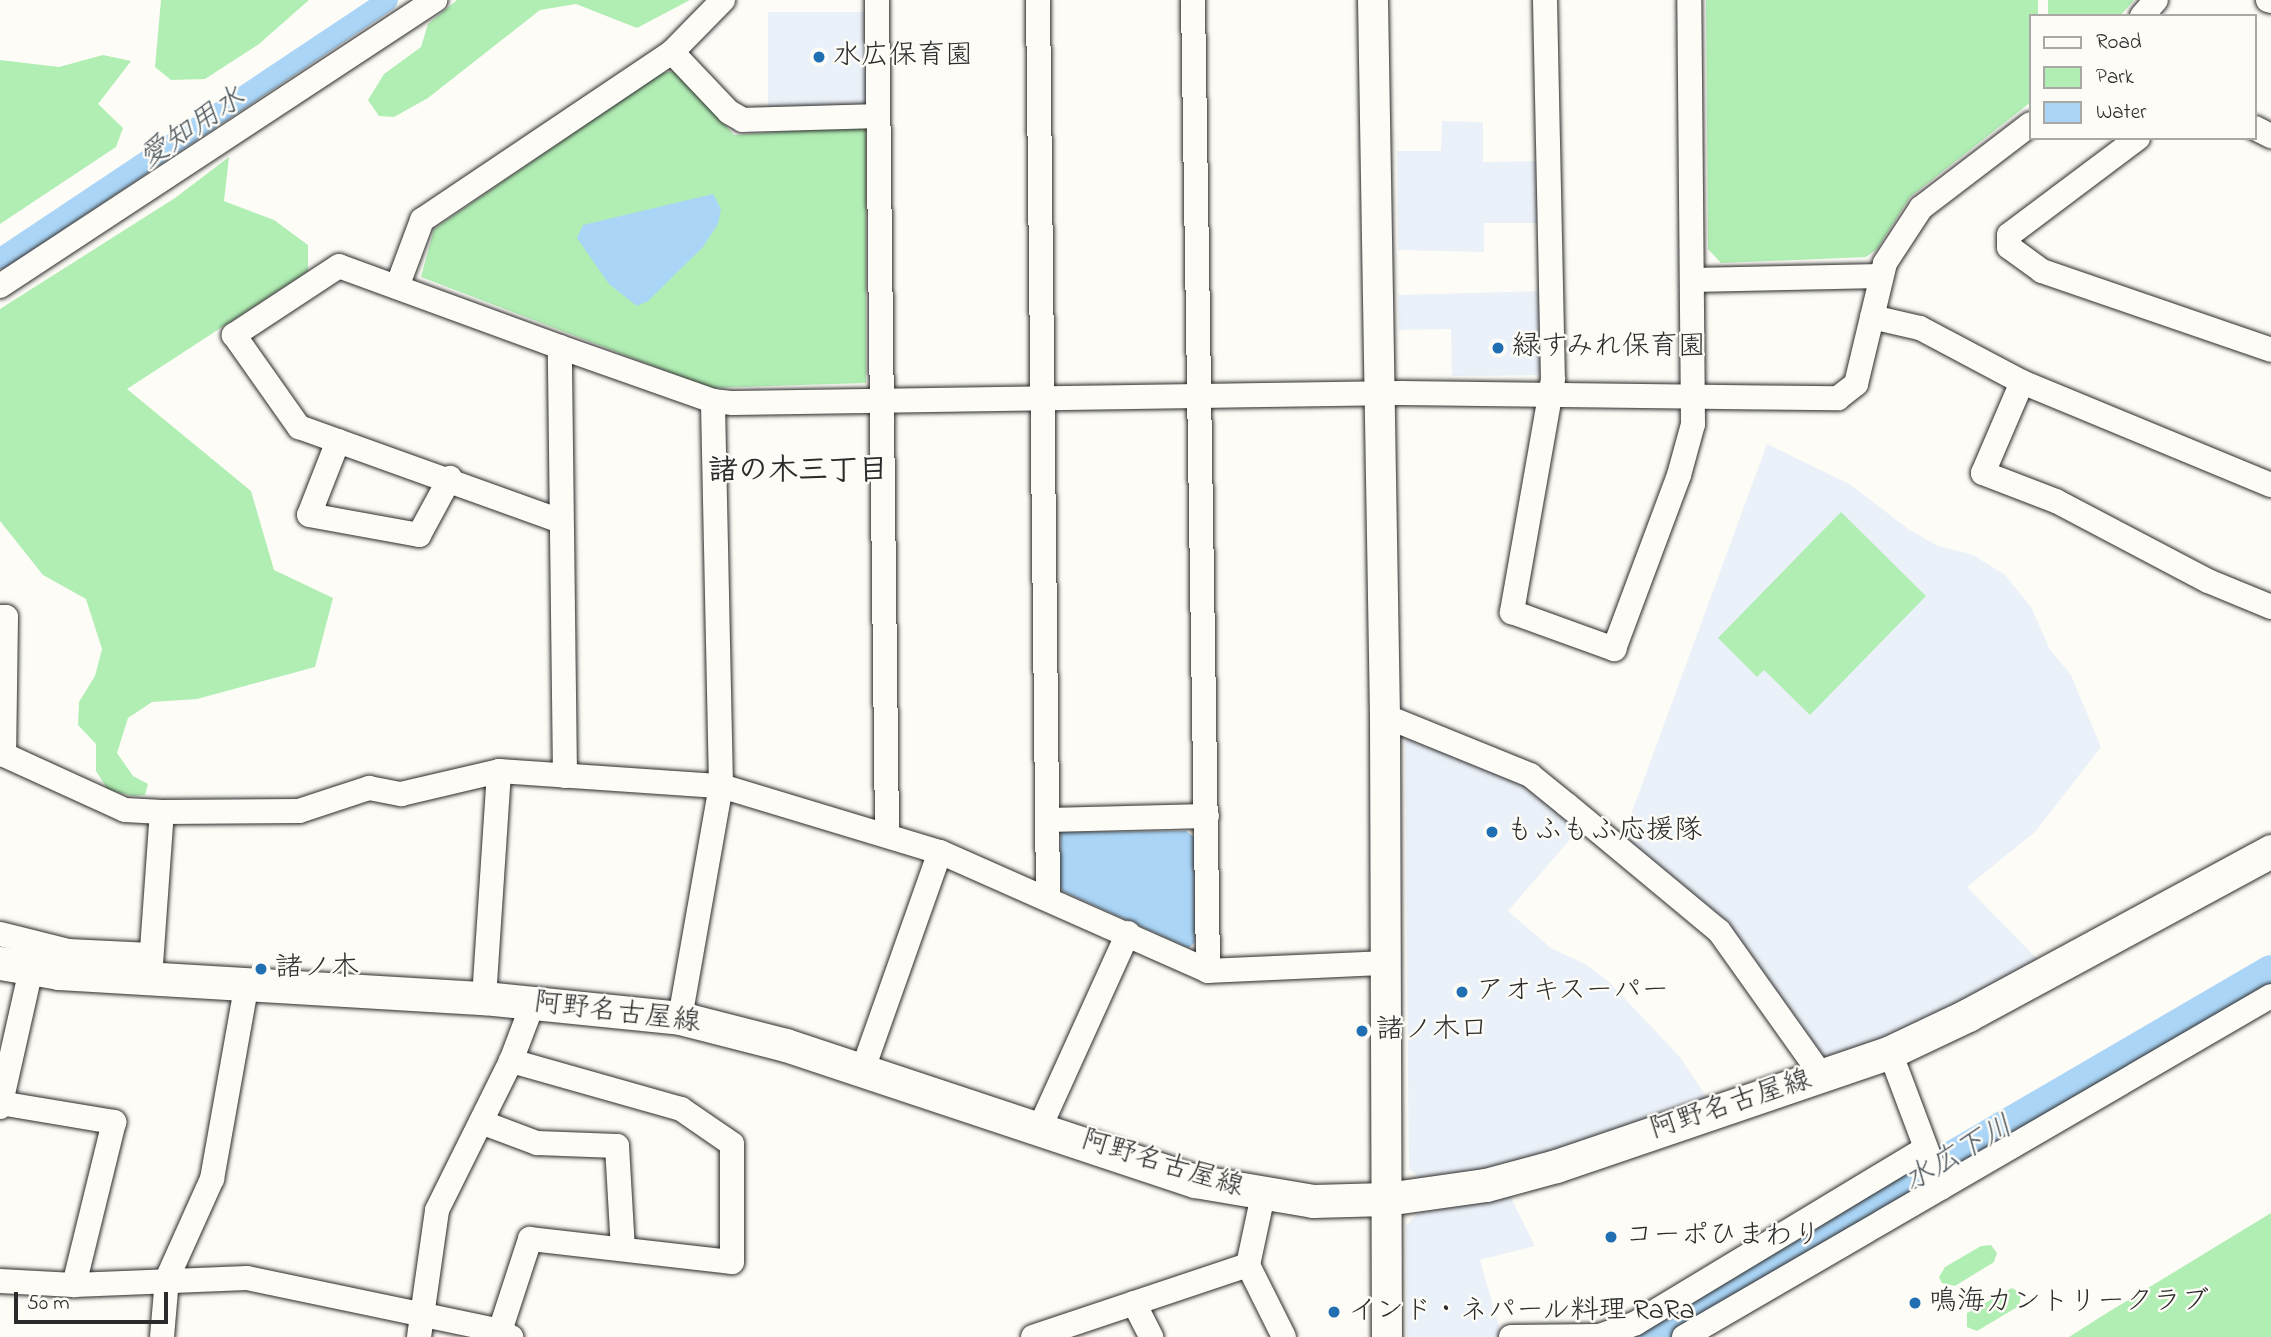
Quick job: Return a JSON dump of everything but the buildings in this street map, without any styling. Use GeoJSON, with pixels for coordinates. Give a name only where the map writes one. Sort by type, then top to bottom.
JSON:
{"type":"FeatureCollection","features":[{"type":"Feature","properties":{"kind":"main road","name":"阿野名古屋線"},"geometry":{"type":"LineString","coordinates":[[15,966],[150,967],[247,982],[484,998],[680,1018],[863,1069],[1195,1181],[1263,1195],[1313,1201],[1386,1199],[1486,1185],[1556,1166],[1890,1052],[1968,1015],[2271,851]]}},
{"type":"Feature","properties":{"kind":"street"},"geometry":{"type":"LineString","coordinates":[[0,286],[435,0]]}},
{"type":"Feature","properties":{"kind":"street"},"geometry":{"type":"LineString","coordinates":[[397,288],[422,220],[672,52],[723,0]]}},
{"type":"Feature","properties":{"kind":"street"},"geometry":{"type":"LineString","coordinates":[[877,0],[887,834]]}},
{"type":"Feature","properties":{"kind":"street"},"geometry":{"type":"LineString","coordinates":[[1038,0],[1048,899]]}},
{"type":"Feature","properties":{"kind":"street"},"geometry":{"type":"LineString","coordinates":[[1193,0],[1208,971]]}},
{"type":"Feature","properties":{"kind":"street"},"geometry":{"type":"LineString","coordinates":[[1373,0],[1385,716],[1387,1337]]}},
{"type":"Feature","properties":{"kind":"street"},"geometry":{"type":"LineString","coordinates":[[1545,0],[1552,395],[1512,612],[1614,649],[1679,475],[1693,424],[1689,0]]}},
{"type":"Feature","properties":{"kind":"street"},"geometry":{"type":"LineString","coordinates":[[2144,14],[2156,0]]}},
{"type":"Feature","properties":{"kind":"street"},"geometry":{"type":"LineString","coordinates":[[672,52],[729,112],[743,120],[877,116]]}},
{"type":"Feature","properties":{"kind":"street"},"geometry":{"type":"LineString","coordinates":[[560,521],[450,478],[299,427],[288,417],[234,335],[339,266],[713,401],[1692,393],[1838,398],[1856,384],[1881,276],[1921,208],[2030,125]]}},
{"type":"Feature","properties":{"kind":"street"},"geometry":{"type":"LineString","coordinates":[[2135,140],[2009,235],[2009,247],[2042,271],[2271,350]]}},
{"type":"Feature","properties":{"kind":"street"},"geometry":{"type":"LineString","coordinates":[[1692,280],[1881,276]]}},
{"type":"Feature","properties":{"kind":"street"},"geometry":{"type":"LineString","coordinates":[[1872,317],[1920,328],[2022,382],[2271,485]]}},
{"type":"Feature","properties":{"kind":"street"},"geometry":{"type":"LineString","coordinates":[[560,347],[565,776]]}},
{"type":"Feature","properties":{"kind":"street"},"geometry":{"type":"LineString","coordinates":[[2022,382],[1983,472],[2056,501],[2208,581],[2271,607]]}},
{"type":"Feature","properties":{"kind":"street"},"geometry":{"type":"LineString","coordinates":[[680,1018],[721,786],[713,401]]}},
{"type":"Feature","properties":{"kind":"street"},"geometry":{"type":"LineString","coordinates":[[338,440],[309,515],[419,535],[450,478]]}},
{"type":"Feature","properties":{"kind":"street"},"geometry":{"type":"LineString","coordinates":[[0,617],[6,617],[2,754],[125,810],[299,811],[369,788],[401,794],[499,771],[721,786],[940,852],[1128,933],[1208,971],[1386,963]]}},
{"type":"Feature","properties":{"kind":"street"},"geometry":{"type":"LineString","coordinates":[[1385,716],[1530,775],[1558,798],[1718,931],[1822,1076]]}},
{"type":"Feature","properties":{"kind":"street"},"geometry":{"type":"LineString","coordinates":[[484,998],[499,771]]}},
{"type":"Feature","properties":{"kind":"street"},"geometry":{"type":"LineString","coordinates":[[0,934],[150,967],[162,812]]}},
{"type":"Feature","properties":{"kind":"street"},"geometry":{"type":"LineString","coordinates":[[1048,820],[1207,816]]}},
{"type":"Feature","properties":{"kind":"street"},"geometry":{"type":"LineString","coordinates":[[863,1069],[940,852]]}},
{"type":"Feature","properties":{"kind":"street"},"geometry":{"type":"LineString","coordinates":[[1040,1127],[1128,933]]}},
{"type":"Feature","properties":{"kind":"street"},"geometry":{"type":"LineString","coordinates":[[15,966],[0,1104],[114,1122],[74,1285]]}},
{"type":"Feature","properties":{"kind":"street"},"geometry":{"type":"LineString","coordinates":[[162,1337],[167,1279],[212,1180],[247,982]]}},
{"type":"Feature","properties":{"kind":"street"},"geometry":{"type":"LineString","coordinates":[[1684,1337],[1940,1185],[2271,996]]}},
{"type":"Feature","properties":{"kind":"street"},"geometry":{"type":"LineString","coordinates":[[421,1327],[437,1210],[511,1061],[533,1003]]}},
{"type":"Feature","properties":{"kind":"street"},"geometry":{"type":"LineString","coordinates":[[1890,1052],[1940,1185]]}},
{"type":"Feature","properties":{"kind":"street"},"geometry":{"type":"LineString","coordinates":[[0,1281],[74,1285],[167,1279],[247,1278],[421,1327],[506,1334],[530,1239],[732,1262],[732,1144],[681,1109],[511,1061]]}},
{"type":"Feature","properties":{"kind":"street"},"geometry":{"type":"LineString","coordinates":[[481,1122],[537,1143],[617,1146],[623,1250]]}},
{"type":"Feature","properties":{"kind":"street"},"geometry":{"type":"LineString","coordinates":[[1511,1337],[1599,1336],[1636,1323],[1926,1152]]}},
{"type":"Feature","properties":{"kind":"street"},"geometry":{"type":"LineString","coordinates":[[1263,1195],[1248,1265],[1284,1337]]}},
{"type":"Feature","properties":{"kind":"street"},"geometry":{"type":"LineString","coordinates":[[1033,1337],[1248,1265]]}},
{"type":"Feature","properties":{"kind":"street"},"geometry":{"type":"LineString","coordinates":[[1134,1303],[1151,1337]]}},
{"type":"Feature","properties":{"kind":"shaded area","name":"水広保育園"},"geometry":{"type":"Polygon","coordinates":[[[768,12],[870,12],[869,103],[865,108],[768,113],[768,12]]]}},
{"type":"Feature","properties":{"kind":"shaded area"},"geometry":{"type":"Polygon","coordinates":[[[1442,121],[1483,122],[1483,162],[1541,161],[1542,223],[1484,223],[1484,252],[1398,250],[1397,151],[1441,151],[1442,121]]]}},
{"type":"Feature","properties":{"kind":"shaded area","name":"緑すみれ保育園"},"geometry":{"type":"Polygon","coordinates":[[[1544,291],[1546,366],[1538,375],[1452,376],[1451,329],[1399,330],[1398,295],[1544,291]]]}},
{"type":"Feature","properties":{"kind":"shaded area"},"geometry":{"type":"Polygon","coordinates":[[[1767,444],[1851,485],[1908,529],[1938,546],[1973,555],[2005,575],[2031,607],[2050,650],[2071,675],[2101,747],[2035,832],[1967,887],[2042,964],[1997,989],[1828,1062],[1622,839],[1767,444]]]}},
{"type":"Feature","properties":{"kind":"shaded area"},"geometry":{"type":"Polygon","coordinates":[[[1411,736],[1521,779],[1581,827],[1508,911],[1551,948],[1587,965],[1609,982],[1680,1057],[1710,1102],[1536,1161],[1423,1181],[1409,1169],[1405,742],[1411,736]]]}},
{"type":"Feature","properties":{"kind":"shaded area"},"geometry":{"type":"Polygon","coordinates":[[[1510,1196],[1535,1246],[1480,1260],[1502,1337],[1407,1337],[1406,1226],[1418,1213],[1510,1196]]]}},
{"type":"Feature","properties":{"kind":"green space"},"geometry":{"type":"Polygon","coordinates":[[[161,0],[309,0],[259,44],[205,79],[171,80],[155,67],[161,0]]]}},
{"type":"Feature","properties":{"kind":"green space"},"geometry":{"type":"Polygon","coordinates":[[[457,0],[690,0],[637,28],[576,4],[540,10],[428,98],[394,117],[379,116],[368,100],[384,74],[421,47],[428,24],[457,0]]]}},
{"type":"Feature","properties":{"kind":"green space"},"geometry":{"type":"Polygon","coordinates":[[[1706,0],[2038,0],[2038,14],[2030,14],[2030,103],[1910,197],[1877,249],[1866,257],[1721,263],[1708,249],[1706,0]]]}},
{"type":"Feature","properties":{"kind":"green space"},"geometry":{"type":"Polygon","coordinates":[[[2048,0],[2134,0],[2122,14],[2048,14],[2048,0]]]}},
{"type":"Feature","properties":{"kind":"green space"},"geometry":{"type":"Polygon","coordinates":[[[103,55],[131,61],[98,104],[123,128],[116,147],[0,224],[0,60],[59,67],[103,55]]]}},
{"type":"Feature","properties":{"kind":"green space"},"geometry":{"type":"Polygon","coordinates":[[[676,71],[734,135],[866,126],[866,383],[711,388],[421,277],[434,229],[661,73],[676,71]]]}},
{"type":"Feature","properties":{"kind":"green space"},"geometry":{"type":"Polygon","coordinates":[[[229,157],[224,201],[274,220],[308,245],[308,271],[127,389],[251,491],[274,570],[333,598],[315,667],[197,699],[152,702],[128,718],[117,753],[133,776],[148,784],[145,795],[133,796],[108,790],[96,771],[96,744],[78,725],[79,702],[95,676],[102,649],[86,599],[43,575],[0,521],[0,309],[175,198],[229,157]]]}},
{"type":"Feature","properties":{"kind":"green space"},"geometry":{"type":"Polygon","coordinates":[[[1841,512],[1926,596],[1810,715],[1764,670],[1757,677],[1718,638],[1841,512]]]}},
{"type":"Feature","properties":{"kind":"green space","name":"鳴海カントリークラブ"},"geometry":{"type":"Polygon","coordinates":[[[2271,1213],[2271,1337],[2069,1337],[2102,1316],[2271,1213]]]}},
{"type":"Feature","properties":{"kind":"green space"},"geometry":{"type":"Polygon","coordinates":[[[1991,1245],[1997,1253],[1994,1262],[1955,1286],[1942,1283],[1939,1277],[1945,1267],[1981,1246],[1991,1245]]]}},
{"type":"Feature","properties":{"kind":"green space"},"geometry":{"type":"Polygon","coordinates":[[[2012,1288],[2021,1293],[2019,1306],[1977,1331],[1967,1327],[1967,1313],[2012,1288]]]}},
{"type":"Feature","properties":{"kind":"water"},"geometry":{"type":"Polygon","coordinates":[[[713,194],[721,209],[718,224],[703,247],[648,301],[637,306],[609,284],[577,238],[583,225],[713,194]]]}},
{"type":"Feature","properties":{"kind":"water"},"geometry":{"type":"Polygon","coordinates":[[[1186,831],[1194,837],[1195,942],[1189,948],[1064,892],[1059,886],[1061,832],[1186,831]]]}},
{"type":"Feature","properties":{"kind":"waterway","name":"愛知用水"},"geometry":{"type":"LineString","coordinates":[[0,258],[387,0]]}},
{"type":"Feature","properties":{"kind":"waterway","name":"水広下川"},"geometry":{"type":"LineString","coordinates":[[1647,1337],[2271,973]]}},
{"type":"Feature","properties":{"kind":"place","name":"水広保育園"},"geometry":{"type":"Point","coordinates":[819,57]}},
{"type":"Feature","properties":{"kind":"place","name":"緑すみれ保育園"},"geometry":{"type":"Point","coordinates":[1498,348]}},
{"type":"Feature","properties":{"kind":"place","name":"もふもふ応援隊"},"geometry":{"type":"Point","coordinates":[1492,832]}},
{"type":"Feature","properties":{"kind":"place","name":"諸ノ木"},"geometry":{"type":"Point","coordinates":[261,969]}},
{"type":"Feature","properties":{"kind":"place","name":"アオキスーパー"},"geometry":{"type":"Point","coordinates":[1462,992]}},
{"type":"Feature","properties":{"kind":"place","name":"諸ノ木口"},"geometry":{"type":"Point","coordinates":[1362,1031]}},
{"type":"Feature","properties":{"kind":"place","name":"コーポひまわり"},"geometry":{"type":"Point","coordinates":[1611,1237]}},
{"type":"Feature","properties":{"kind":"place","name":"鳴海カントリークラブ"},"geometry":{"type":"Point","coordinates":[1915,1303]}},
{"type":"Feature","properties":{"kind":"place","name":"インド・ネパール料理 RaRa"},"geometry":{"type":"Point","coordinates":[1334,1312]}},
{"type":"Feature","properties":{"kind":"district","name":"諸の木三丁目"},"geometry":{"type":"Point","coordinates":[798,472]}}]}
